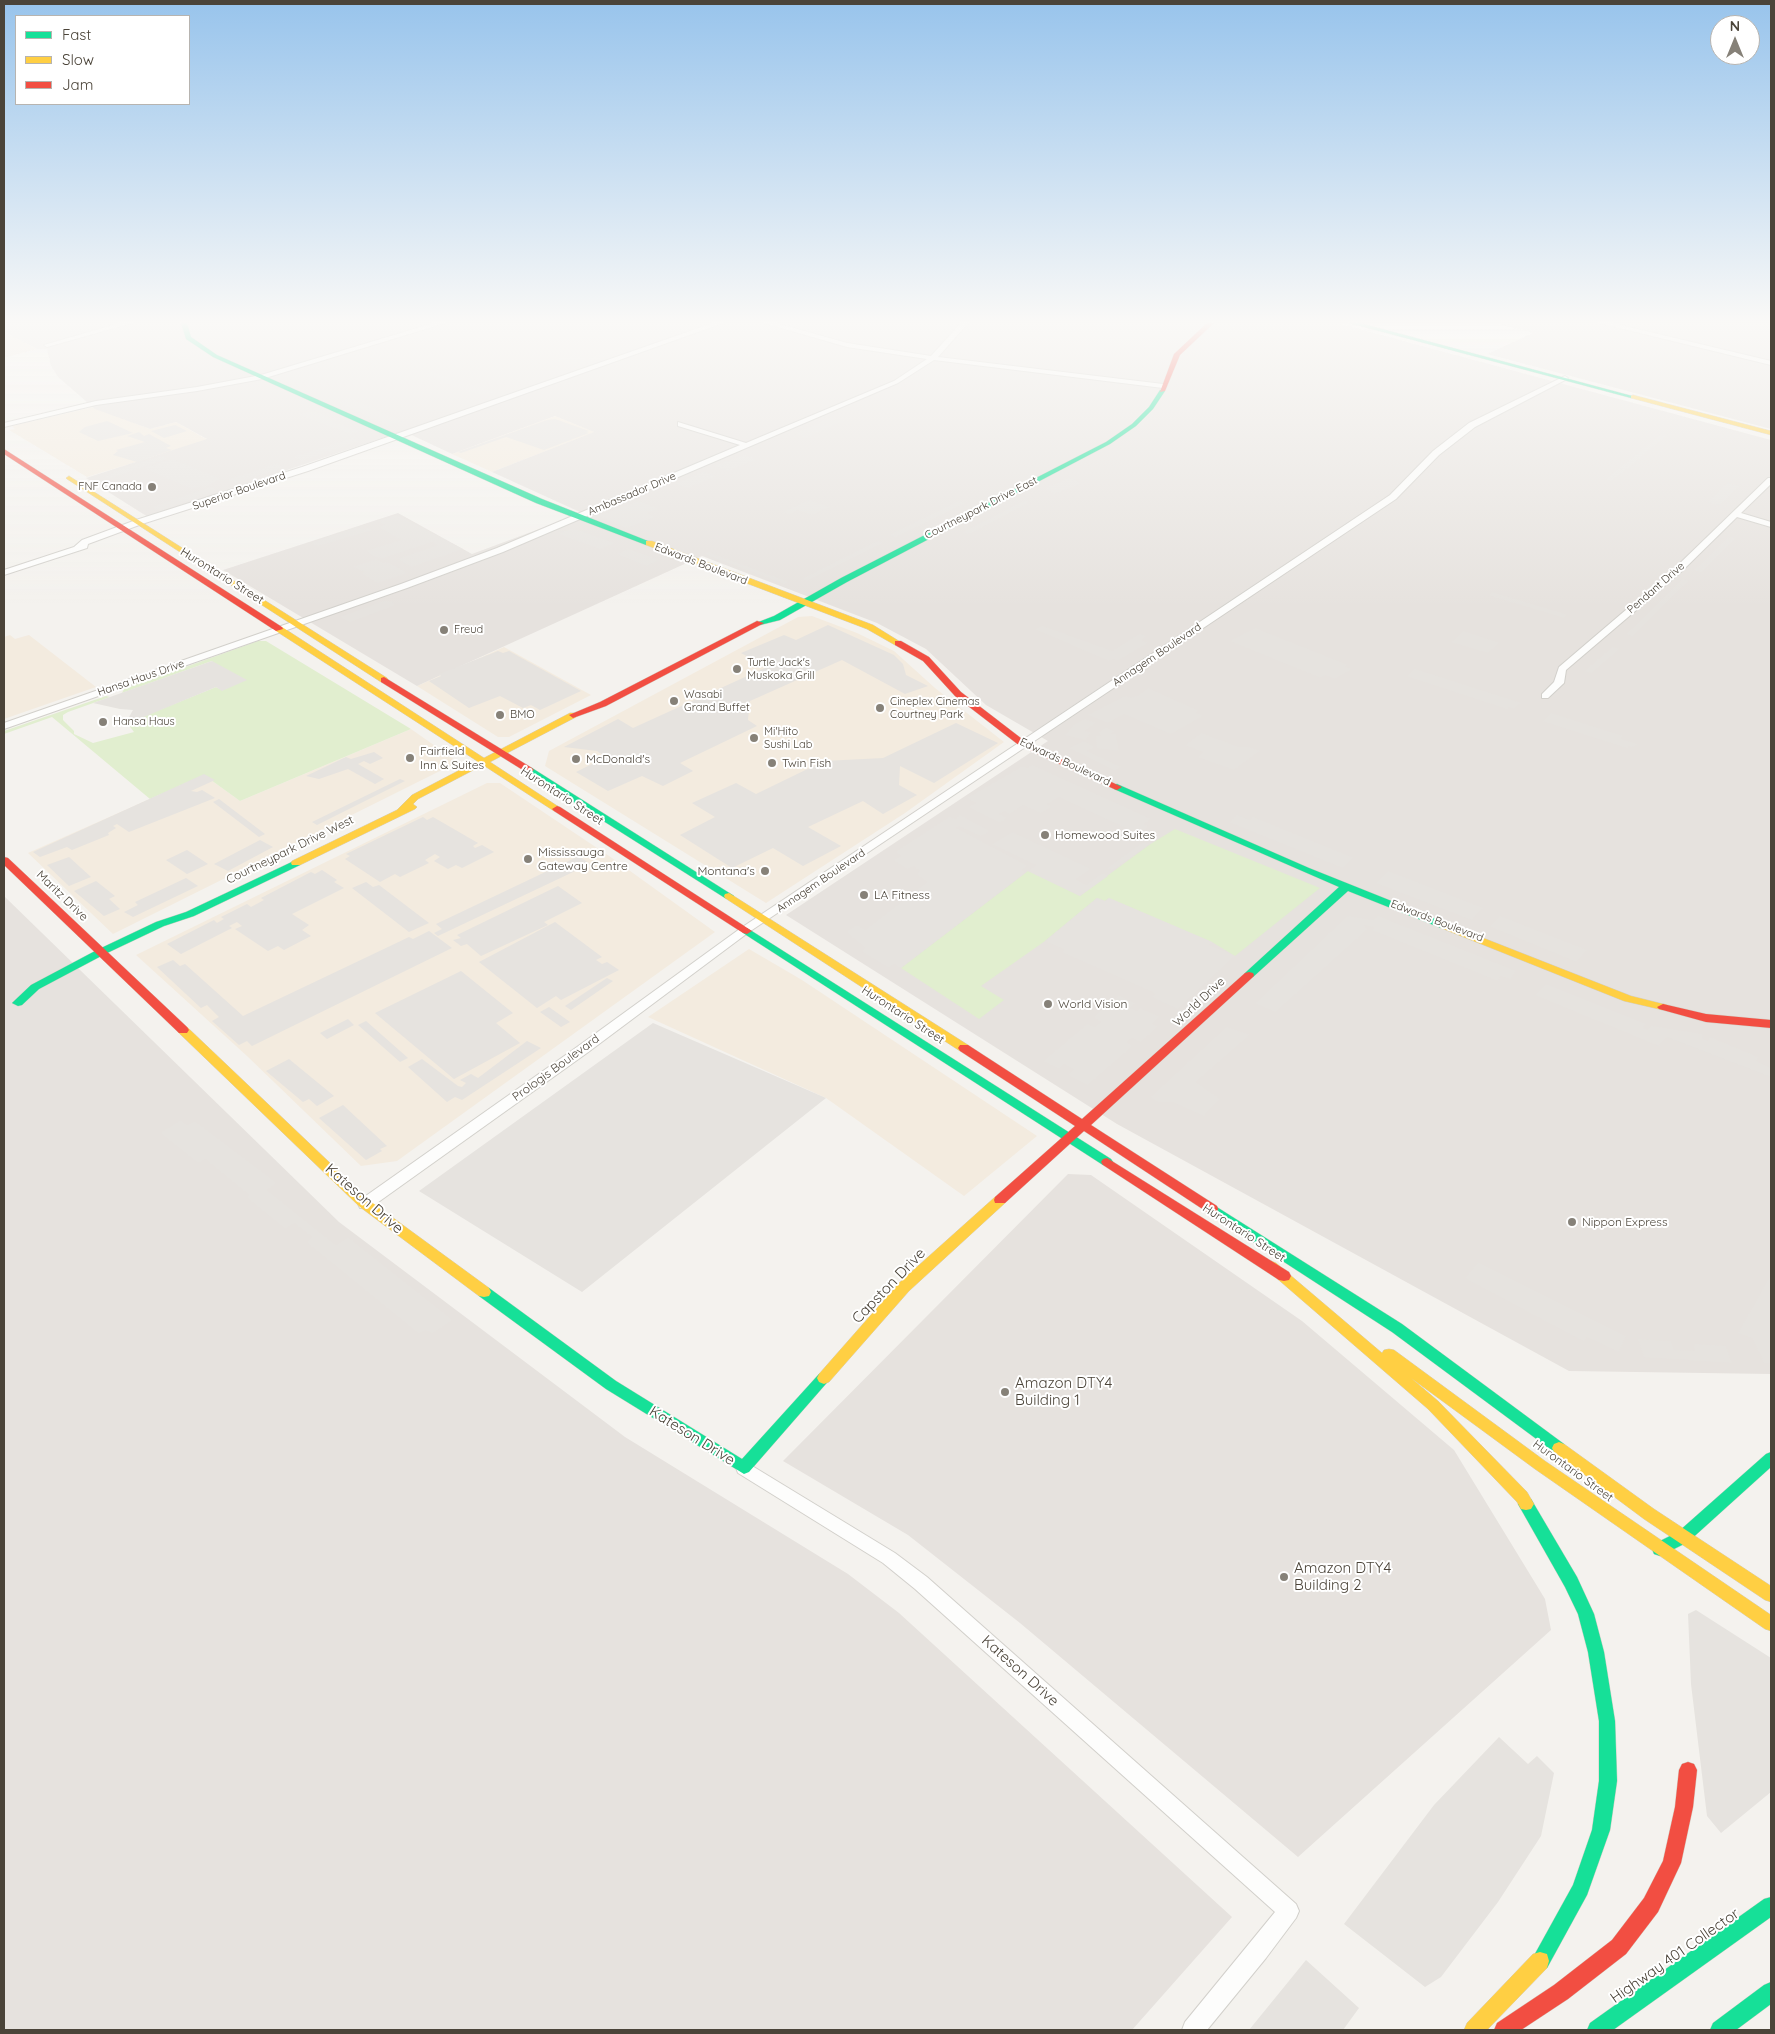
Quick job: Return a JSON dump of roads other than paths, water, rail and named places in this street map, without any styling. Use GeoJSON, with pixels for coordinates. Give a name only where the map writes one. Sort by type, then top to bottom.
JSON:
{"type":"FeatureCollection","features":[{"type":"Feature","properties":{"kind":"main road","name":"Edwards Boulevard"},"geometry":{"type":"LineString","coordinates":[[354,418],[578,517],[799,602],[870,627],[926,659],[958,694],[1023,744],[1197,824],[1628,999],[1706,1018],[1771,1024]]}},
{"type":"Feature","properties":{"kind":"main road","name":"Courtneypark Drive East"},"geometry":{"type":"LineString","coordinates":[[505,755],[588,717],[601,706],[757,624],[777,618],[799,602],[1108,442],[1134,425],[1141,418]]}},
{"type":"Feature","properties":{"kind":"main road"},"geometry":{"type":"LineString","coordinates":[[1711,418],[1771,434]]}},
{"type":"Feature","properties":{"kind":"main road","name":"Hurontario Street"},"geometry":{"type":"LineString","coordinates":[[12,442],[297,623],[372,674],[505,755],[764,918],[1397,1328],[1683,1538],[1771,1595]]}},
{"type":"Feature","properties":{"kind":"main road","name":"Hurontario Street"},"geometry":{"type":"LineString","coordinates":[[4,451],[487,765],[1271,1266],[1540,1465],[1771,1624]]}},
{"type":"Feature","properties":{"kind":"main road","name":"Courtneypark Drive West"},"geometry":{"type":"LineString","coordinates":[[18,1003],[35,987],[101,952],[160,924],[190,914],[402,810],[415,797],[505,755]]}},
{"type":"Feature","properties":{"kind":"main road","name":"Maritz Drive"},"geometry":{"type":"LineString","coordinates":[[4,860],[101,952]]}},
{"type":"Feature","properties":{"kind":"main road","name":"World Drive"},"geometry":{"type":"LineString","coordinates":[[1069,1137],[1347,886]]}},
{"type":"Feature","properties":{"kind":"main road","name":"Courtneypark Drive West"},"geometry":{"type":"LineString","coordinates":[[98,968],[172,929],[190,914]]}},
{"type":"Feature","properties":{"kind":"main road","name":"Kateson Drive"},"geometry":{"type":"LineString","coordinates":[[101,952],[365,1204],[611,1385],[744,1468]]}},
{"type":"Feature","properties":{"kind":"main road","name":"Courtneypark Drive West"},"geometry":{"type":"LineString","coordinates":[[4,1010],[18,1003],[44,995],[77,978]]}},
{"type":"Feature","properties":{"kind":"main road","name":"Capston Drive"},"geometry":{"type":"LineString","coordinates":[[744,1468],[904,1287],[1069,1137]]}},
{"type":"Feature","properties":{"kind":"main road"},"geometry":{"type":"LineString","coordinates":[[1271,1266],[1433,1405],[1522,1497],[1571,1582],[1586,1614],[1596,1652],[1607,1721],[1608,1781],[1600,1830],[1581,1889],[1544,1956],[1474,2030]]}},
{"type":"Feature","properties":{"kind":"main road"},"geometry":{"type":"LineString","coordinates":[[1660,1549],[1683,1538],[1771,1458]]}},
{"type":"Feature","properties":{"kind":"main road"},"geometry":{"type":"LineString","coordinates":[[1504,2030],[1561,1992],[1619,1948],[1652,1905],[1672,1863],[1684,1806],[1688,1770]]}},
{"type":"Feature","properties":{"kind":"main road","name":"Highway 401 Collector"},"geometry":{"type":"LineString","coordinates":[[1597,2030],[1771,1906]]}},
{"type":"Feature","properties":{"kind":"main road"},"geometry":{"type":"LineString","coordinates":[[1720,2030],[1771,1992]]}},
{"type":"Feature","properties":{"kind":"street"},"geometry":{"type":"LineString","coordinates":[[4,425],[34,418]]}},
{"type":"Feature","properties":{"kind":"street","name":"Superior Boulevard"},"geometry":{"type":"LineString","coordinates":[[4,573],[124,530],[179,514],[184,510],[446,418]]}},
{"type":"Feature","properties":{"kind":"street","name":"Ambassador Drive"},"geometry":{"type":"LineString","coordinates":[[279,629],[459,567],[813,418]]}},
{"type":"Feature","properties":{"kind":"street","name":"Annagem Boulevard"},"geometry":{"type":"LineString","coordinates":[[745,930],[1394,497],[1436,453],[1466,430],[1489,418]]}},
{"type":"Feature","properties":{"kind":"street"},"geometry":{"type":"LineString","coordinates":[[681,424],[746,445]]}},
{"type":"Feature","properties":{"kind":"street","name":"Pendant Drive"},"geometry":{"type":"LineString","coordinates":[[1546,696],[1559,683],[1562,669],[1678,570],[1771,480]]}},
{"type":"Feature","properties":{"kind":"street"},"geometry":{"type":"LineString","coordinates":[[1736,514],[1771,525]]}},
{"type":"Feature","properties":{"kind":"street","name":"Hansa Haus Drive"},"geometry":{"type":"LineString","coordinates":[[4,726],[279,629]]}},
{"type":"Feature","properties":{"kind":"street","name":"Prologis Boulevard"},"geometry":{"type":"LineString","coordinates":[[365,1204],[574,1056],[745,930]]}},
{"type":"Feature","properties":{"kind":"street","name":"Kateson Drive"},"geometry":{"type":"LineString","coordinates":[[744,1468],[889,1558],[921,1583],[1289,1911],[1259,1951],[1193,2030]]}},
{"type":"Feature","properties":{"kind":"place","name":"FNF Canada"},"geometry":{"type":"Point","coordinates":[152,487]}},
{"type":"Feature","properties":{"kind":"place","name":"Freud"},"geometry":{"type":"Point","coordinates":[444,630]}},
{"type":"Feature","properties":{"kind":"place","name":"Turtle Jack's Muskoka Grill"},"geometry":{"type":"Point","coordinates":[737,669]}},
{"type":"Feature","properties":{"kind":"place","name":"Wasabi Grand Buffet"},"geometry":{"type":"Point","coordinates":[674,701]}},
{"type":"Feature","properties":{"kind":"place","name":"Cineplex Cinemas Courtney Park"},"geometry":{"type":"Point","coordinates":[880,708]}},
{"type":"Feature","properties":{"kind":"place","name":"BMO"},"geometry":{"type":"Point","coordinates":[500,715]}},
{"type":"Feature","properties":{"kind":"place","name":"Hansa Haus"},"geometry":{"type":"Point","coordinates":[103,722]}},
{"type":"Feature","properties":{"kind":"place","name":"Mi'Hito Sushi Lab"},"geometry":{"type":"Point","coordinates":[754,738]}},
{"type":"Feature","properties":{"kind":"place","name":"Fairfield Inn & Suites"},"geometry":{"type":"Point","coordinates":[410,758]}},
{"type":"Feature","properties":{"kind":"place","name":"McDonald's"},"geometry":{"type":"Point","coordinates":[576,759]}},
{"type":"Feature","properties":{"kind":"place","name":"Twin Fish"},"geometry":{"type":"Point","coordinates":[772,763]}},
{"type":"Feature","properties":{"kind":"place","name":"Homewood Suites"},"geometry":{"type":"Point","coordinates":[1045,835]}},
{"type":"Feature","properties":{"kind":"place","name":"Mississauga Gateway Centre"},"geometry":{"type":"Point","coordinates":[528,859]}},
{"type":"Feature","properties":{"kind":"place","name":"Montana's"},"geometry":{"type":"Point","coordinates":[765,871]}},
{"type":"Feature","properties":{"kind":"place","name":"LA Fitness"},"geometry":{"type":"Point","coordinates":[864,895]}},
{"type":"Feature","properties":{"kind":"place","name":"World Vision"},"geometry":{"type":"Point","coordinates":[1048,1004]}},
{"type":"Feature","properties":{"kind":"place","name":"Nippon Express"},"geometry":{"type":"Point","coordinates":[1572,1222]}},
{"type":"Feature","properties":{"kind":"place","name":"Amazon DTY4 Building 1"},"geometry":{"type":"Point","coordinates":[1005,1392]}},
{"type":"Feature","properties":{"kind":"place","name":"Amazon DTY4 Building 2"},"geometry":{"type":"Point","coordinates":[1284,1577]}}]}
